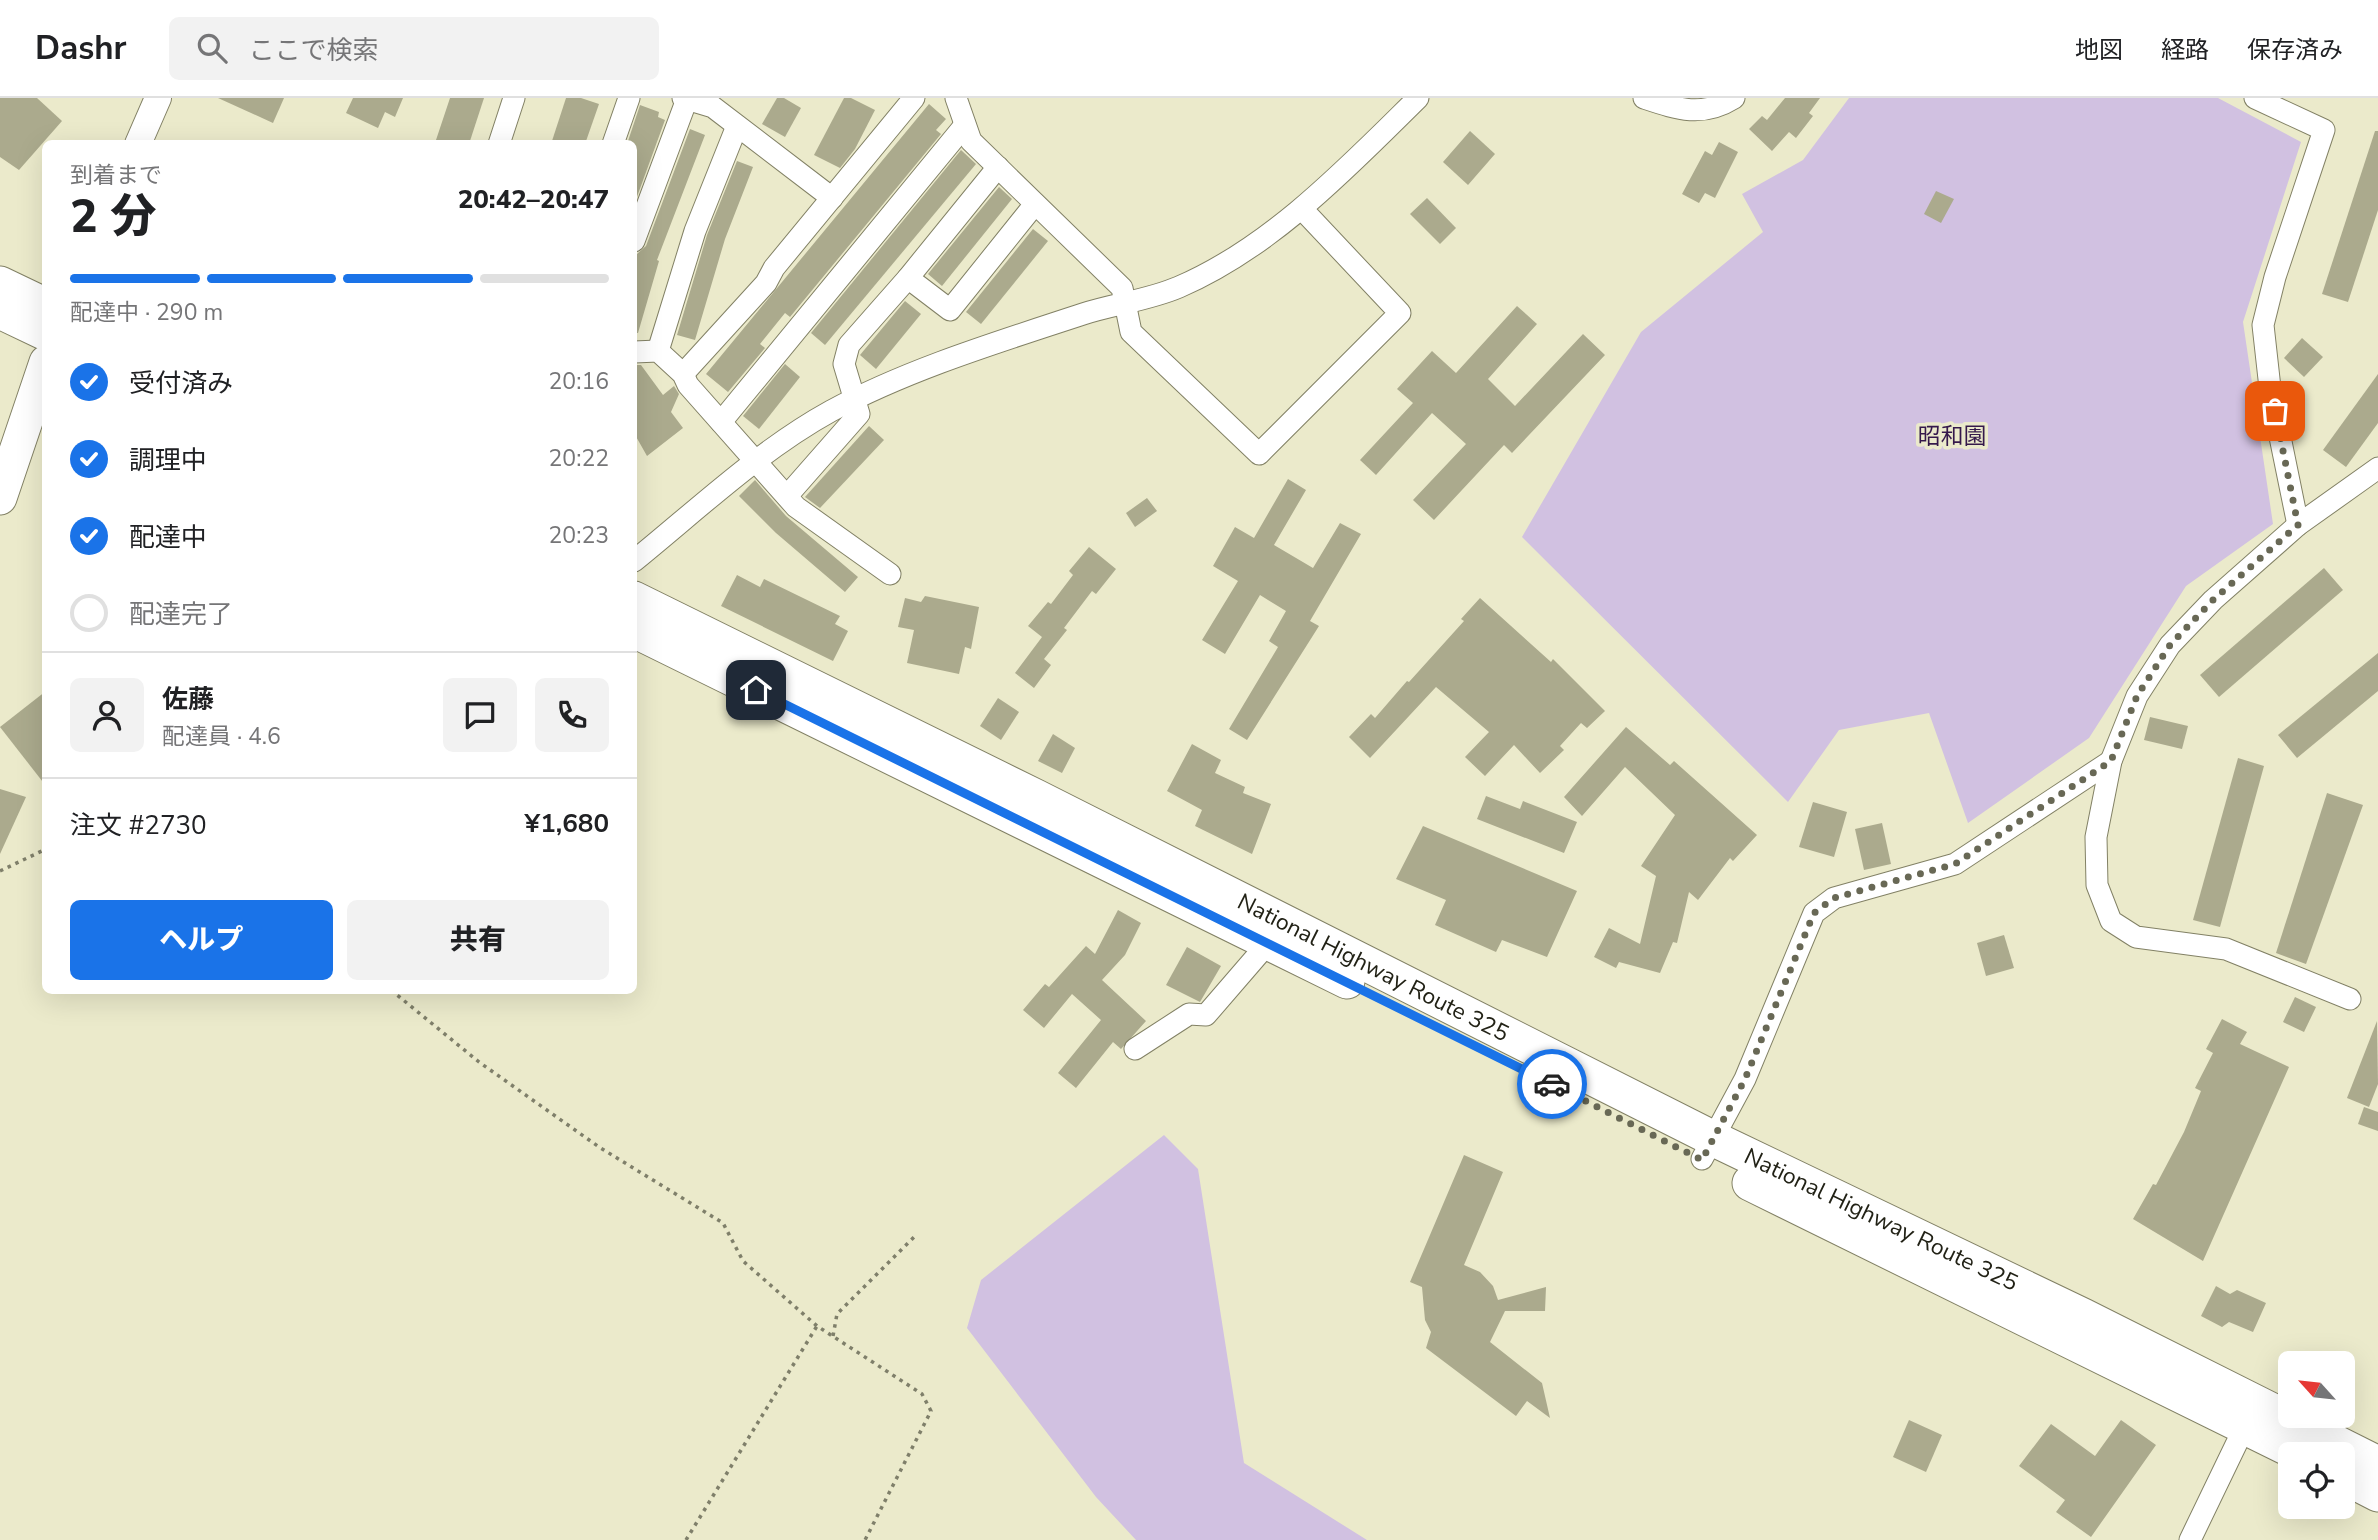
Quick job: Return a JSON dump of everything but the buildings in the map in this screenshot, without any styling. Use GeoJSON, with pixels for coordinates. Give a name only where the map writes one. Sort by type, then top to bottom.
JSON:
{"type":"FeatureCollection","features":[{"type":"Feature","properties":{"kind":"highway"},"geometry":{"type":"LineString","coordinates":[[0,284],[42,304]]}},
{"type":"Feature","properties":{"kind":"highway"},"geometry":{"type":"LineString","coordinates":[[0,311],[42,331]]}},
{"type":"Feature","properties":{"kind":"highway","name":"National Highway Route 325"},"geometry":{"type":"LineString","coordinates":[[637,600],[1024,791],[1708,1149],[2278,1443]]}},
{"type":"Feature","properties":{"kind":"highway","name":"National Highway Route 325"},"geometry":{"type":"LineString","coordinates":[[637,631],[1269,942],[1708,1149],[2083,1316],[2367,1476]]}},
{"type":"Feature","properties":{"kind":"main road"},"geometry":{"type":"LineString","coordinates":[[0,498],[42,374]]}},
{"type":"Feature","properties":{"kind":"street"},"geometry":{"type":"LineString","coordinates":[[140,140],[158,98]]}},
{"type":"Feature","properties":{"kind":"street"},"geometry":{"type":"LineString","coordinates":[[500,140],[514,98]]}},
{"type":"Feature","properties":{"kind":"street"},"geometry":{"type":"LineString","coordinates":[[614,140],[629,98]]}},
{"type":"Feature","properties":{"kind":"street"},"geometry":{"type":"LineString","coordinates":[[683,374],[766,283],[774,268],[914,98]]}},
{"type":"Feature","properties":{"kind":"street"},"geometry":{"type":"LineString","coordinates":[[956,98],[971,141],[1122,288],[1131,332],[1258,454],[1401,313],[1302,209]]}},
{"type":"Feature","properties":{"kind":"street"},"geometry":{"type":"LineString","coordinates":[[637,559],[791,435],[853,401],[921,371],[1124,302],[1178,287],[1227,260],[1302,209],[1418,98]]}},
{"type":"Feature","properties":{"kind":"street"},"geometry":{"type":"LineString","coordinates":[[1644,98],[1682,111],[1719,107],[1734,98]]}},
{"type":"Feature","properties":{"kind":"street"},"geometry":{"type":"LineString","coordinates":[[2255,98],[2324,130],[2275,276],[2263,325],[2270,388],[2298,525]]}},
{"type":"Feature","properties":{"kind":"street"},"geometry":{"type":"LineString","coordinates":[[637,233],[685,99],[713,107],[832,198]]}},
{"type":"Feature","properties":{"kind":"street"},"geometry":{"type":"LineString","coordinates":[[721,422],[965,125]]}},
{"type":"Feature","properties":{"kind":"street"},"geometry":{"type":"LineString","coordinates":[[658,351],[695,231],[737,126]]}},
{"type":"Feature","properties":{"kind":"street"},"geometry":{"type":"LineString","coordinates":[[787,496],[859,414],[844,364],[849,345],[908,278],[998,167]]}},
{"type":"Feature","properties":{"kind":"street"},"geometry":{"type":"LineString","coordinates":[[908,278],[950,310],[1035,204]]}},
{"type":"Feature","properties":{"kind":"street"},"geometry":{"type":"LineString","coordinates":[[637,352],[658,351],[683,374],[721,422],[787,496],[824,529],[890,574]]}},
{"type":"Feature","properties":{"kind":"street"},"geometry":{"type":"LineString","coordinates":[[2350,999],[2226,949],[2136,937],[2111,921],[2097,885],[2096,837],[2111,761],[2137,696],[2170,645],[2213,600],[2298,525],[2378,468]]}},
{"type":"Feature","properties":{"kind":"street"},"geometry":{"type":"LineString","coordinates":[[1708,1149],[1745,1079],[1814,913],[1834,898],[1955,864],[2111,761]]}},
{"type":"Feature","properties":{"kind":"street"},"geometry":{"type":"LineString","coordinates":[[1135,1049],[1189,1014],[1206,1015],[1269,942]]}},
{"type":"Feature","properties":{"kind":"street"},"geometry":{"type":"LineString","coordinates":[[2190,1540],[2245,1426]]}},
{"type":"Feature","properties":{"kind":"path"},"geometry":{"type":"LineString","coordinates":[[0,872],[42,851]]}},
{"type":"Feature","properties":{"kind":"path"},"geometry":{"type":"LineString","coordinates":[[395,994],[479,1062],[599,1147],[723,1223],[743,1261],[817,1325],[922,1394],[931,1411],[865,1540]]}},
{"type":"Feature","properties":{"kind":"path"},"geometry":{"type":"LineString","coordinates":[[833,1336],[837,1314],[916,1235]]}},
{"type":"Feature","properties":{"kind":"path"},"geometry":{"type":"LineString","coordinates":[[686,1540],[817,1325]]}},
{"type":"Feature","properties":{"kind":"green space","name":"昭和園"},"geometry":{"type":"Polygon","coordinates":[[[1849,98],[2218,98],[2301,142],[2243,322],[2273,524],[2186,586],[2089,738],[1968,823],[1929,713],[1839,730],[1788,802],[1522,537],[1641,332],[1763,232],[1742,194],[1803,160],[1849,98]]]}},
{"type":"Feature","properties":{"kind":"green space"},"geometry":{"type":"Polygon","coordinates":[[[1164,1135],[1198,1169],[1244,1463],[1367,1540],[1136,1540],[1096,1497],[967,1328],[981,1280],[1164,1135]]]}},
{"type":"Feature","properties":{"kind":"way so far"},"geometry":{"type":"LineString","coordinates":[[1552,1084],[1702,1160],[1745,1079],[1802,936],[1814,913],[1834,898],[1955,864],[2111,761],[2137,696],[2170,645],[2213,600],[2298,525],[2275,411]]}},
{"type":"Feature","properties":{"kind":"route"},"geometry":{"type":"LineString","coordinates":[[756,690],[1552,1084]]}}]}
